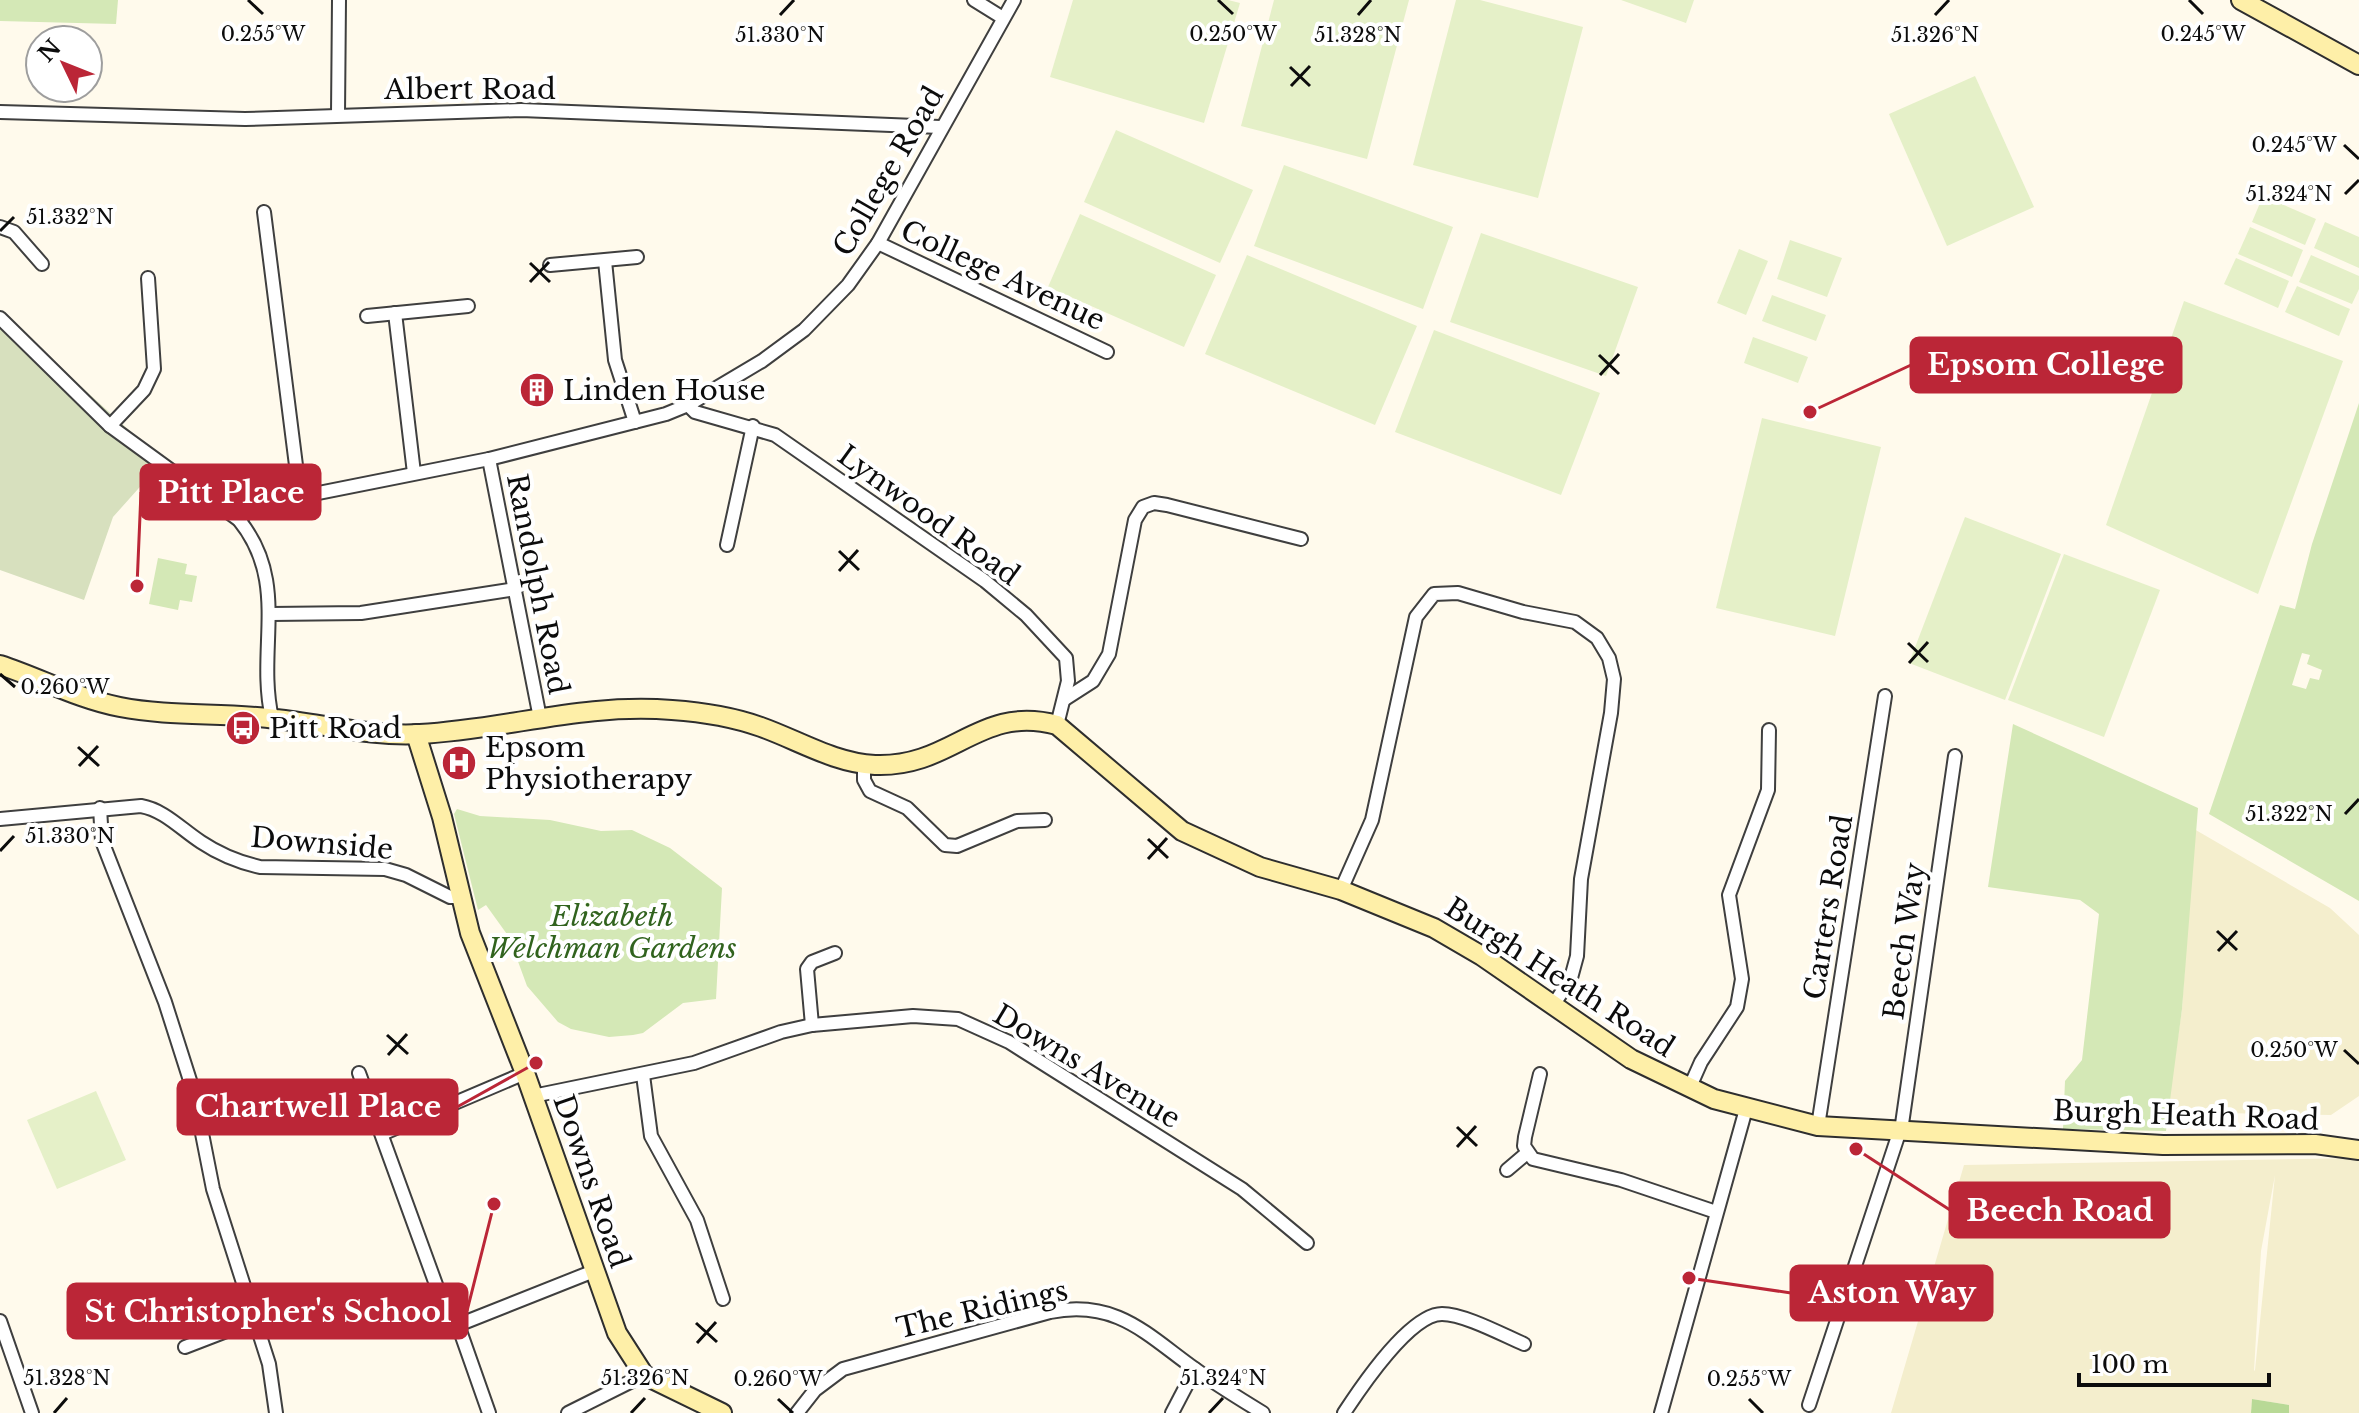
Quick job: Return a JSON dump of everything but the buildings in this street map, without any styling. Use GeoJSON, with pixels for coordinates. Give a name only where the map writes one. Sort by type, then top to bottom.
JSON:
{"type":"FeatureCollection","features":[{"type":"Feature","properties":{"kind":"main road"},"geometry":{"type":"LineString","coordinates":[[2241,0],[2359,65]]}},
{"type":"Feature","properties":{"kind":"main road"},"geometry":{"type":"LineString","coordinates":[[0,665],[124,708],[272,718],[416,734],[462,732],[577,710],[625,708],[711,715],[761,727],[830,755],[864,764],[893,765],[928,759],[1005,722],[1022,719],[1057,725]]}},
{"type":"Feature","properties":{"kind":"main road","name":"Burgh Heath Road"},"geometry":{"type":"LineString","coordinates":[[1057,725],[1182,831],[1260,867],[1341,890],[1434,928],[1554,1004],[1631,1059],[1689,1089],[1746,1109],[1818,1126],[2163,1145],[2315,1144],[2359,1150]]}},
{"type":"Feature","properties":{"kind":"main road","name":"Downs Road"},"geometry":{"type":"LineString","coordinates":[[416,734],[442,817],[458,897],[525,1073],[617,1333],[644,1375]]}},
{"type":"Feature","properties":{"kind":"main road"},"geometry":{"type":"LineString","coordinates":[[644,1375],[722,1413]]}},
{"type":"Feature","properties":{"kind":"street"},"geometry":{"type":"LineString","coordinates":[[338,114],[339,0]]}},
{"type":"Feature","properties":{"kind":"street"},"geometry":{"type":"LineString","coordinates":[[974,0],[1003,18]]}},
{"type":"Feature","properties":{"kind":"street","name":"College Road"},"geometry":{"type":"LineString","coordinates":[[239,520],[253,506],[489,459],[635,422],[688,405],[739,377],[804,330],[848,285],[878,243],[940,127],[1014,0]]}},
{"type":"Feature","properties":{"kind":"street","name":"Albert Road"},"geometry":{"type":"LineString","coordinates":[[0,112],[206,119],[521,110],[940,127]]}},
{"type":"Feature","properties":{"kind":"street"},"geometry":{"type":"LineString","coordinates":[[264,212],[300,497]]}},
{"type":"Feature","properties":{"kind":"street"},"geometry":{"type":"LineString","coordinates":[[0,227],[14,232],[42,264]]}},
{"type":"Feature","properties":{"kind":"street","name":"College Avenue"},"geometry":{"type":"LineString","coordinates":[[878,243],[1107,352]]}},
{"type":"Feature","properties":{"kind":"street"},"geometry":{"type":"LineString","coordinates":[[550,265],[637,257]]}},
{"type":"Feature","properties":{"kind":"street"},"geometry":{"type":"LineString","coordinates":[[605,261],[615,360],[635,422]]}},
{"type":"Feature","properties":{"kind":"street"},"geometry":{"type":"LineString","coordinates":[[110,426],[151,380],[154,369],[148,278]]}},
{"type":"Feature","properties":{"kind":"street"},"geometry":{"type":"LineString","coordinates":[[367,316],[468,306]]}},
{"type":"Feature","properties":{"kind":"street"},"geometry":{"type":"LineString","coordinates":[[395,313],[414,473]]}},
{"type":"Feature","properties":{"kind":"street"},"geometry":{"type":"LineString","coordinates":[[0,318],[110,426],[239,520],[258,547],[271,614],[268,682],[272,718]]}},
{"type":"Feature","properties":{"kind":"street","name":"Lynwood Road"},"geometry":{"type":"LineString","coordinates":[[688,405],[695,412],[753,426],[775,435],[985,581],[1018,608],[1066,658],[1065,699],[1057,725]]}},
{"type":"Feature","properties":{"kind":"street"},"geometry":{"type":"LineString","coordinates":[[727,545],[753,426]]}},
{"type":"Feature","properties":{"kind":"street","name":"Randolph Road"},"geometry":{"type":"LineString","coordinates":[[489,459],[540,718]]}},
{"type":"Feature","properties":{"kind":"street"},"geometry":{"type":"LineString","coordinates":[[1065,699],[1093,681],[1109,654],[1135,520],[1143,507],[1154,503],[1301,539]]}},
{"type":"Feature","properties":{"kind":"street"},"geometry":{"type":"LineString","coordinates":[[271,614],[361,613],[516,589]]}},
{"type":"Feature","properties":{"kind":"street"},"geometry":{"type":"LineString","coordinates":[[1341,890],[1372,820],[1416,617],[1423,604],[1434,594],[1458,593],[1523,612],[1575,622],[1597,638],[1609,658],[1613,696],[1581,879],[1577,956],[1571,978],[1554,1004]]}},
{"type":"Feature","properties":{"kind":"street","name":"Carters Road"},"geometry":{"type":"LineString","coordinates":[[1818,1126],[1885,696]]}},
{"type":"Feature","properties":{"kind":"street"},"geometry":{"type":"LineString","coordinates":[[1689,1089],[1701,1062],[1737,1007],[1742,979],[1729,895],[1768,790],[1769,730]]}},
{"type":"Feature","properties":{"kind":"street","name":"Beech Way"},"geometry":{"type":"LineString","coordinates":[[1809,1405],[1897,1131],[1902,1124],[1955,756]]}},
{"type":"Feature","properties":{"kind":"street"},"geometry":{"type":"LineString","coordinates":[[864,764],[864,780],[870,791],[907,808],[945,845],[957,846],[1017,821],[1045,820]]}},
{"type":"Feature","properties":{"kind":"street","name":"Downside"},"geometry":{"type":"LineString","coordinates":[[0,819],[100,808],[150,807],[223,855],[243,863],[260,867],[385,869],[406,875],[450,897],[458,897]]}},
{"type":"Feature","properties":{"kind":"street"},"geometry":{"type":"LineString","coordinates":[[100,808],[102,841],[162,993],[194,1093],[222,1221],[269,1364],[276,1413]]}},
{"type":"Feature","properties":{"kind":"street"},"geometry":{"type":"LineString","coordinates":[[812,1025],[807,969],[812,962],[835,953]]}},
{"type":"Feature","properties":{"kind":"street","name":"Downs Avenue"},"geometry":{"type":"LineString","coordinates":[[533,1096],[694,1063],[781,1032],[812,1025],[913,1016],[958,1019],[977,1025],[1242,1189],[1307,1243]]}},
{"type":"Feature","properties":{"kind":"street"},"geometry":{"type":"LineString","coordinates":[[359,1073],[450,1323],[458,1325],[594,1271]]}},
{"type":"Feature","properties":{"kind":"street"},"geometry":{"type":"LineString","coordinates":[[382,1134],[525,1073]]}},
{"type":"Feature","properties":{"kind":"street"},"geometry":{"type":"LineString","coordinates":[[1540,1074],[1525,1137],[1527,1153],[1540,1162],[1621,1180],[1716,1212]]}},
{"type":"Feature","properties":{"kind":"street"},"geometry":{"type":"LineString","coordinates":[[643,1075],[651,1136],[697,1220],[723,1299]]}},
{"type":"Feature","properties":{"kind":"street"},"geometry":{"type":"LineString","coordinates":[[1661,1413],[1746,1109]]}},
{"type":"Feature","properties":{"kind":"street"},"geometry":{"type":"LineString","coordinates":[[1507,1170],[1527,1153]]}},
{"type":"Feature","properties":{"kind":"street","name":"The Ridings"},"geometry":{"type":"LineString","coordinates":[[797,1413],[828,1377],[843,1369],[1066,1309],[1100,1310],[1135,1325],[1263,1413]]}},
{"type":"Feature","properties":{"kind":"street"},"geometry":{"type":"LineString","coordinates":[[1344,1413],[1416,1324],[1431,1315],[1449,1314],[1524,1344]]}},
{"type":"Feature","properties":{"kind":"street"},"geometry":{"type":"LineString","coordinates":[[185,1347],[255,1320]]}},
{"type":"Feature","properties":{"kind":"street"},"geometry":{"type":"LineString","coordinates":[[0,1321],[32,1413]]}},
{"type":"Feature","properties":{"kind":"street"},"geometry":{"type":"LineString","coordinates":[[458,1325],[457,1331],[489,1413]]}},
{"type":"Feature","properties":{"kind":"street"},"geometry":{"type":"LineString","coordinates":[[1172,1413],[1195,1369]]}},
{"type":"Feature","properties":{"kind":"street"},"geometry":{"type":"LineString","coordinates":[[568,1413],[644,1375]]}},
{"type":"Feature","properties":{"kind":"shaded area"},"geometry":{"type":"Polygon","coordinates":[[[2194,829],[2330,908],[2359,935],[2359,1096],[2331,1115],[2167,1112],[2182,1009],[2194,829]]]}},
{"type":"Feature","properties":{"kind":"shaded area"},"geometry":{"type":"Polygon","coordinates":[[[2359,1158],[2359,1413],[2289,1413],[2289,1405],[2252,1399],[2251,1413],[1891,1413],[1964,1165],[2359,1158]],[[2275,1175],[2261,1251],[2255,1370],[2275,1175]]]}},
{"type":"Feature","properties":{"kind":"green space"},"geometry":{"type":"Polygon","coordinates":[[[0,0],[118,0],[116,24],[0,21],[0,0]]]}},
{"type":"Feature","properties":{"kind":"green space"},"geometry":{"type":"Polygon","coordinates":[[[1073,0],[1228,0],[1240,3],[1204,123],[1050,77],[1073,0]]]}},
{"type":"Feature","properties":{"kind":"green space"},"geometry":{"type":"Polygon","coordinates":[[[1274,0],[1409,0],[1367,159],[1241,126],[1274,0]]]}},
{"type":"Feature","properties":{"kind":"green space"},"geometry":{"type":"Polygon","coordinates":[[[1456,0],[1480,0],[1583,27],[1538,198],[1413,165],[1456,0]]]}},
{"type":"Feature","properties":{"kind":"green space"},"geometry":{"type":"Polygon","coordinates":[[[1621,0],[1694,0],[1686,23],[1621,0]]]}},
{"type":"Feature","properties":{"kind":"green space"},"geometry":{"type":"Polygon","coordinates":[[[1975,76],[2034,207],[1947,246],[1889,114],[1975,76]]]}},
{"type":"Feature","properties":{"kind":"green space"},"geometry":{"type":"Polygon","coordinates":[[[1116,130],[1253,190],[1220,263],[1084,202],[1116,130]]]}},
{"type":"Feature","properties":{"kind":"green space"},"geometry":{"type":"Polygon","coordinates":[[[1284,165],[1453,227],[1423,309],[1254,246],[1284,165]]]}},
{"type":"Feature","properties":{"kind":"green space"},"geometry":{"type":"Polygon","coordinates":[[[2263,196],[2316,219],[2305,245],[2252,222],[2263,196]]]}},
{"type":"Feature","properties":{"kind":"green space"},"geometry":{"type":"Polygon","coordinates":[[[1080,214],[1216,275],[1184,347],[1048,287],[1080,214]]]}},
{"type":"Feature","properties":{"kind":"green space"},"geometry":{"type":"Polygon","coordinates":[[[2325,222],[2359,237],[2359,268],[2314,248],[2325,222]]]}},
{"type":"Feature","properties":{"kind":"green space"},"geometry":{"type":"Polygon","coordinates":[[[2250,227],[2303,250],[2292,277],[2238,254],[2250,227]]]}},
{"type":"Feature","properties":{"kind":"green space"},"geometry":{"type":"Polygon","coordinates":[[[1481,233],[1638,287],[1606,376],[1450,322],[1481,233]]]}},
{"type":"Feature","properties":{"kind":"green space"},"geometry":{"type":"Polygon","coordinates":[[[1790,240],[1842,258],[1827,297],[1777,279],[1790,240]]]}},
{"type":"Feature","properties":{"kind":"green space"},"geometry":{"type":"Polygon","coordinates":[[[1739,249],[1768,261],[1746,315],[1717,303],[1739,249]]]}},
{"type":"Feature","properties":{"kind":"green space"},"geometry":{"type":"Polygon","coordinates":[[[1247,255],[1417,326],[1375,425],[1205,354],[1247,255]]]}},
{"type":"Feature","properties":{"kind":"green space"},"geometry":{"type":"Polygon","coordinates":[[[2311,255],[2359,276],[2359,289],[2352,304],[2299,282],[2311,255]]]}},
{"type":"Feature","properties":{"kind":"green space"},"geometry":{"type":"Polygon","coordinates":[[[2236,258],[2289,281],[2278,308],[2224,284],[2236,258]]]}},
{"type":"Feature","properties":{"kind":"green space"},"geometry":{"type":"Polygon","coordinates":[[[2297,286],[2350,309],[2339,336],[2285,312],[2297,286]]]}},
{"type":"Feature","properties":{"kind":"green space"},"geometry":{"type":"Polygon","coordinates":[[[1772,295],[1826,315],[1816,341],[1762,321],[1772,295]]]}},
{"type":"Feature","properties":{"kind":"green space"},"geometry":{"type":"Polygon","coordinates":[[[2184,301],[2343,361],[2258,594],[2106,525],[2184,301]]]}},
{"type":"Feature","properties":{"kind":"green space"},"geometry":{"type":"Polygon","coordinates":[[[0,313],[163,461],[113,517],[84,600],[0,570],[0,313]]]}},
{"type":"Feature","properties":{"kind":"green space"},"geometry":{"type":"Polygon","coordinates":[[[1434,330],[1600,393],[1561,495],[1395,432],[1434,330]]]}},
{"type":"Feature","properties":{"kind":"green space"},"geometry":{"type":"Polygon","coordinates":[[[1753,337],[1808,357],[1798,383],[1744,363],[1753,337]]]}},
{"type":"Feature","properties":{"kind":"green space"},"geometry":{"type":"Polygon","coordinates":[[[2359,403],[2359,901],[2209,814],[2280,605],[2295,609],[2312,544],[2359,403]],[[2302,653],[2292,685],[2306,689],[2310,678],[2319,680],[2322,670],[2307,664],[2310,655],[2302,653]]]}},
{"type":"Feature","properties":{"kind":"green space"},"geometry":{"type":"Polygon","coordinates":[[[1762,418],[1881,447],[1835,636],[1716,608],[1762,418]]]}},
{"type":"Feature","properties":{"kind":"green space"},"geometry":{"type":"Polygon","coordinates":[[[1965,517],[2061,554],[2005,700],[1909,663],[1965,517]]]}},
{"type":"Feature","properties":{"kind":"green space"},"geometry":{"type":"Polygon","coordinates":[[[2064,554],[2160,590],[2104,737],[2008,700],[2064,554]]]}},
{"type":"Feature","properties":{"kind":"green space"},"geometry":{"type":"Polygon","coordinates":[[[158,558],[187,564],[185,574],[197,576],[192,602],[180,600],[178,610],[149,604],[158,558]]]}},
{"type":"Feature","properties":{"kind":"green space"},"geometry":{"type":"Polygon","coordinates":[[[2013,724],[2198,808],[2182,1009],[2166,1131],[2063,1129],[2065,1081],[2082,1060],[2099,914],[2080,900],[1988,887],[2013,724]]]}},
{"type":"Feature","properties":{"kind":"green space","name":"Elizabeth Welchman Gardens"},"geometry":{"type":"Polygon","coordinates":[[[457,809],[480,816],[550,820],[601,831],[632,830],[670,848],[722,888],[716,999],[683,1003],[643,1033],[633,1035],[609,1037],[571,1029],[558,1022],[527,986],[509,937],[486,905],[478,910],[454,814],[457,809]]]}},
{"type":"Feature","properties":{"kind":"green space"},"geometry":{"type":"Polygon","coordinates":[[[96,1091],[126,1160],[57,1189],[27,1120],[96,1091]]]}},
{"type":"Feature","properties":{"kind":"green space"},"geometry":{"type":"Polygon","coordinates":[[[2252,1399],[2289,1405],[2289,1413],[2251,1413],[2252,1399]]]}},
{"type":"Feature","properties":{"kind":"place","name":"Linden House"},"geometry":{"type":"Point","coordinates":[537,390]}},
{"type":"Feature","properties":{"kind":"place","name":"Epsom College"},"geometry":{"type":"Point","coordinates":[1810,412]}},
{"type":"Feature","properties":{"kind":"place","name":"Pitt Place"},"geometry":{"type":"Point","coordinates":[137,586]}},
{"type":"Feature","properties":{"kind":"place","name":"Pitt Road"},"geometry":{"type":"Point","coordinates":[243,728]}},
{"type":"Feature","properties":{"kind":"place","name":"Epsom Physiotherapy"},"geometry":{"type":"Point","coordinates":[459,763]}},
{"type":"Feature","properties":{"kind":"place","name":"Chartwell Place"},"geometry":{"type":"Point","coordinates":[536,1063]}},
{"type":"Feature","properties":{"kind":"place","name":"Beech Road"},"geometry":{"type":"Point","coordinates":[1856,1149]}},
{"type":"Feature","properties":{"kind":"place","name":"St Christopher's School"},"geometry":{"type":"Point","coordinates":[494,1204]}},
{"type":"Feature","properties":{"kind":"place","name":"Aston Way"},"geometry":{"type":"Point","coordinates":[1689,1278]}}]}
